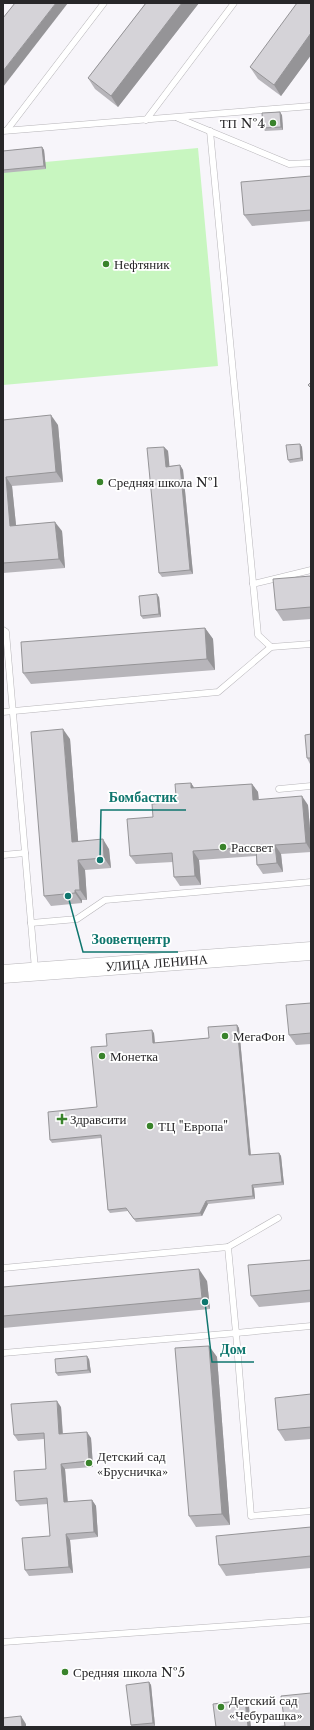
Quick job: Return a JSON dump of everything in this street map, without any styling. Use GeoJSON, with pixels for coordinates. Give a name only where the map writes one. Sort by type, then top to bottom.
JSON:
{"type":"FeatureCollection","features":[{"type":"Feature","properties":{"kind":"main road","name":"УЛИЦА ЛЕНИНА"},"geometry":{"type":"LineString","coordinates":[[3,974],[311,951]]}},
{"type":"Feature","properties":{"kind":"lane"},"geometry":{"type":"LineString","coordinates":[[5,131],[104,3]]}},
{"type":"Feature","properties":{"kind":"lane"},"geometry":{"type":"LineString","coordinates":[[146,120],[234,3]]}},
{"type":"Feature","properties":{"kind":"lane"},"geometry":{"type":"LineString","coordinates":[[5,131],[311,106]]}},
{"type":"Feature","properties":{"kind":"lane"},"geometry":{"type":"LineString","coordinates":[[177,117],[289,164],[311,163]]}},
{"type":"Feature","properties":{"kind":"lane"},"geometry":{"type":"LineString","coordinates":[[210,131],[258,635],[271,647]]}},
{"type":"Feature","properties":{"kind":"lane"},"geometry":{"type":"LineString","coordinates":[[253,584],[311,570]]}},
{"type":"Feature","properties":{"kind":"lane"},"geometry":{"type":"LineString","coordinates":[[3,630],[6,632],[35,971]]}},
{"type":"Feature","properties":{"kind":"lane"},"geometry":{"type":"LineString","coordinates":[[3,712],[218,692],[271,647],[311,644]]}},
{"type":"Feature","properties":{"kind":"lane"},"geometry":{"type":"LineString","coordinates":[[279,789],[311,786]]}},
{"type":"Feature","properties":{"kind":"lane"},"geometry":{"type":"LineString","coordinates":[[3,855],[25,853]]}},
{"type":"Feature","properties":{"kind":"lane"},"geometry":{"type":"LineString","coordinates":[[31,923],[77,919],[105,900],[311,882]]}},
{"type":"Feature","properties":{"kind":"lane"},"geometry":{"type":"LineString","coordinates":[[3,1268],[228,1247],[278,1218]]}},
{"type":"Feature","properties":{"kind":"lane"},"geometry":{"type":"LineString","coordinates":[[228,1247],[251,1516],[311,1511]]}},
{"type":"Feature","properties":{"kind":"lane"},"geometry":{"type":"LineString","coordinates":[[3,1353],[311,1326]]}},
{"type":"Feature","properties":{"kind":"lane"},"geometry":{"type":"LineString","coordinates":[[3,1642],[311,1620]]}},
{"type":"Feature","properties":{"kind":"green space","name":"Нефтяник"},"geometry":{"type":"Polygon","coordinates":[[[198,148],[218,366],[3,385],[3,154],[45,162],[198,148]]]}},
{"type":"Feature","properties":{"kind":"building"},"geometry":{"type":"Polygon","coordinates":[[[15,3],[56,3],[3,71],[3,18],[15,3]]]}},
{"type":"Feature","properties":{"kind":"building"},"geometry":{"type":"Polygon","coordinates":[[[146,3],[182,3],[111,96],[88,78],[146,3]]]}},
{"type":"Feature","properties":{"kind":"building"},"geometry":{"type":"Polygon","coordinates":[[[297,3],[311,3],[311,33],[274,85],[250,67],[297,3]]]}},
{"type":"Feature","properties":{"kind":"building","name":"ТП №4"},"geometry":{"type":"Polygon","coordinates":[[[280,112],[281,127],[263,128],[262,113],[280,112]]]}},
{"type":"Feature","properties":{"kind":"building"},"geometry":{"type":"Polygon","coordinates":[[[42,147],[44,166],[3,170],[3,151],[42,147]]]}},
{"type":"Feature","properties":{"kind":"building"},"geometry":{"type":"Polygon","coordinates":[[[311,176],[311,210],[244,215],[241,182],[311,176]]]}},
{"type":"Feature","properties":{"kind":"building"},"geometry":{"type":"Polygon","coordinates":[[[51,415],[56,472],[6,477],[10,526],[55,522],[59,559],[3,563],[3,420],[51,415]]]}},
{"type":"Feature","properties":{"kind":"building"},"geometry":{"type":"Polygon","coordinates":[[[300,444],[301,458],[288,460],[286,445],[300,444]]]}},
{"type":"Feature","properties":{"kind":"building"},"geometry":{"type":"Polygon","coordinates":[[[164,447],[166,467],[180,465],[190,570],[159,573],[147,448],[164,447]]]}},
{"type":"Feature","properties":{"kind":"building"},"geometry":{"type":"Polygon","coordinates":[[[311,576],[311,607],[276,610],[273,579],[311,576]]]}},
{"type":"Feature","properties":{"kind":"building"},"geometry":{"type":"Polygon","coordinates":[[[157,594],[159,614],[141,616],[139,596],[157,594]]]}},
{"type":"Feature","properties":{"kind":"building"},"geometry":{"type":"Polygon","coordinates":[[[205,628],[207,659],[23,673],[21,642],[205,628]]]}},
{"type":"Feature","properties":{"kind":"building"},"geometry":{"type":"Polygon","coordinates":[[[63,729],[72,842],[103,839],[104,858],[78,860],[80,890],[75,890],[75,893],[44,896],[31,732],[63,729]]]}},
{"type":"Feature","properties":{"kind":"building"},"geometry":{"type":"Polygon","coordinates":[[[311,734],[311,758],[307,758],[305,735],[311,734]]]}},
{"type":"Feature","properties":{"kind":"building"},"geometry":{"type":"Polygon","coordinates":[[[191,783],[191,788],[252,784],[253,800],[302,796],[306,843],[275,845],[277,863],[257,865],[256,847],[193,851],[195,876],[174,877],[172,853],[130,856],[127,819],[153,817],[152,804],[163,803],[163,797],[176,796],[175,784],[191,783]]]}},
{"type":"Feature","properties":{"kind":"building"},"geometry":{"type":"Polygon","coordinates":[[[311,1003],[311,1033],[289,1035],[286,1005],[311,1003]]]}},
{"type":"Feature","properties":{"kind":"building","name":"ТЦ \"Европа\""},"geometry":{"type":"Polygon","coordinates":[[[237,1025],[249,1155],[279,1153],[282,1182],[252,1185],[253,1196],[206,1201],[200,1213],[134,1219],[126,1208],[108,1210],[101,1135],[50,1140],[48,1112],[97,1107],[91,1047],[107,1046],[106,1034],[152,1030],[153,1043],[209,1038],[208,1027],[237,1025]]]}},
{"type":"Feature","properties":{"kind":"building"},"geometry":{"type":"Polygon","coordinates":[[[311,1260],[311,1290],[251,1296],[248,1265],[311,1260]]]}},
{"type":"Feature","properties":{"kind":"building"},"geometry":{"type":"Polygon","coordinates":[[[199,1269],[202,1298],[3,1316],[3,1287],[199,1269]]]}},
{"type":"Feature","properties":{"kind":"building"},"geometry":{"type":"Polygon","coordinates":[[[209,1346],[222,1514],[189,1516],[175,1348],[209,1346]]]}},
{"type":"Feature","properties":{"kind":"building"},"geometry":{"type":"Polygon","coordinates":[[[87,1356],[88,1370],[56,1373],[55,1359],[87,1356]]]}},
{"type":"Feature","properties":{"kind":"building"},"geometry":{"type":"Polygon","coordinates":[[[311,1394],[311,1427],[278,1430],[275,1398],[311,1394]]]}},
{"type":"Feature","properties":{"kind":"building"},"geometry":{"type":"Polygon","coordinates":[[[57,1401],[59,1434],[87,1432],[89,1461],[61,1464],[64,1502],[92,1500],[94,1532],[66,1534],[69,1567],[25,1570],[22,1538],[50,1536],[47,1498],[16,1501],[14,1471],[46,1469],[44,1433],[14,1435],[11,1404],[57,1401]]]}},
{"type":"Feature","properties":{"kind":"building"},"geometry":{"type":"Polygon","coordinates":[[[311,1527],[311,1556],[219,1565],[216,1536],[311,1527]]]}},
{"type":"Feature","properties":{"kind":"building"},"geometry":{"type":"Polygon","coordinates":[[[149,1682],[153,1723],[131,1725],[126,1685],[149,1682]]]}},
{"type":"Feature","properties":{"kind":"building"},"geometry":{"type":"Polygon","coordinates":[[[311,1693],[311,1727],[272,1727],[285,1726],[281,1696],[311,1693]]]}},
{"type":"Feature","properties":{"kind":"building"},"geometry":{"type":"Polygon","coordinates":[[[245,1700],[248,1727],[216,1727],[213,1704],[245,1700]]]}},
{"type":"Feature","properties":{"kind":"building"},"geometry":{"type":"Polygon","coordinates":[[[21,1716],[22,1727],[3,1727],[3,1718],[21,1716]]]}},
{"type":"Feature","properties":{"kind":"place","name":"ТП №4"},"geometry":{"type":"Point","coordinates":[273,123]}},
{"type":"Feature","properties":{"kind":"place","name":"Нефтяник"},"geometry":{"type":"Point","coordinates":[106,264]}},
{"type":"Feature","properties":{"kind":"place","name":"Средняя школа №1"},"geometry":{"type":"Point","coordinates":[100,482]}},
{"type":"Feature","properties":{"kind":"place","name":"Рассвет"},"geometry":{"type":"Point","coordinates":[223,847]}},
{"type":"Feature","properties":{"kind":"place","name":"Бомбастик"},"geometry":{"type":"Point","coordinates":[100,860]}},
{"type":"Feature","properties":{"kind":"place","name":"Зооветцентр"},"geometry":{"type":"Point","coordinates":[68,896]}},
{"type":"Feature","properties":{"kind":"place","name":"МегаФон"},"geometry":{"type":"Point","coordinates":[225,1036]}},
{"type":"Feature","properties":{"kind":"place","name":"Монетка"},"geometry":{"type":"Point","coordinates":[102,1056]}},
{"type":"Feature","properties":{"kind":"place","name":"Здравсити"},"geometry":{"type":"Point","coordinates":[62,1119]}},
{"type":"Feature","properties":{"kind":"place","name":"ТЦ \"Европа\""},"geometry":{"type":"Point","coordinates":[150,1126]}},
{"type":"Feature","properties":{"kind":"place","name":"Дом"},"geometry":{"type":"Point","coordinates":[205,1302]}},
{"type":"Feature","properties":{"kind":"place","name":"Детский сад «Брусничка»"},"geometry":{"type":"Point","coordinates":[89,1463]}},
{"type":"Feature","properties":{"kind":"place","name":"Средняя школа №5"},"geometry":{"type":"Point","coordinates":[65,1672]}},
{"type":"Feature","properties":{"kind":"place","name":"Детский сад «Чебурашка»"},"geometry":{"type":"Point","coordinates":[221,1707]}}]}
